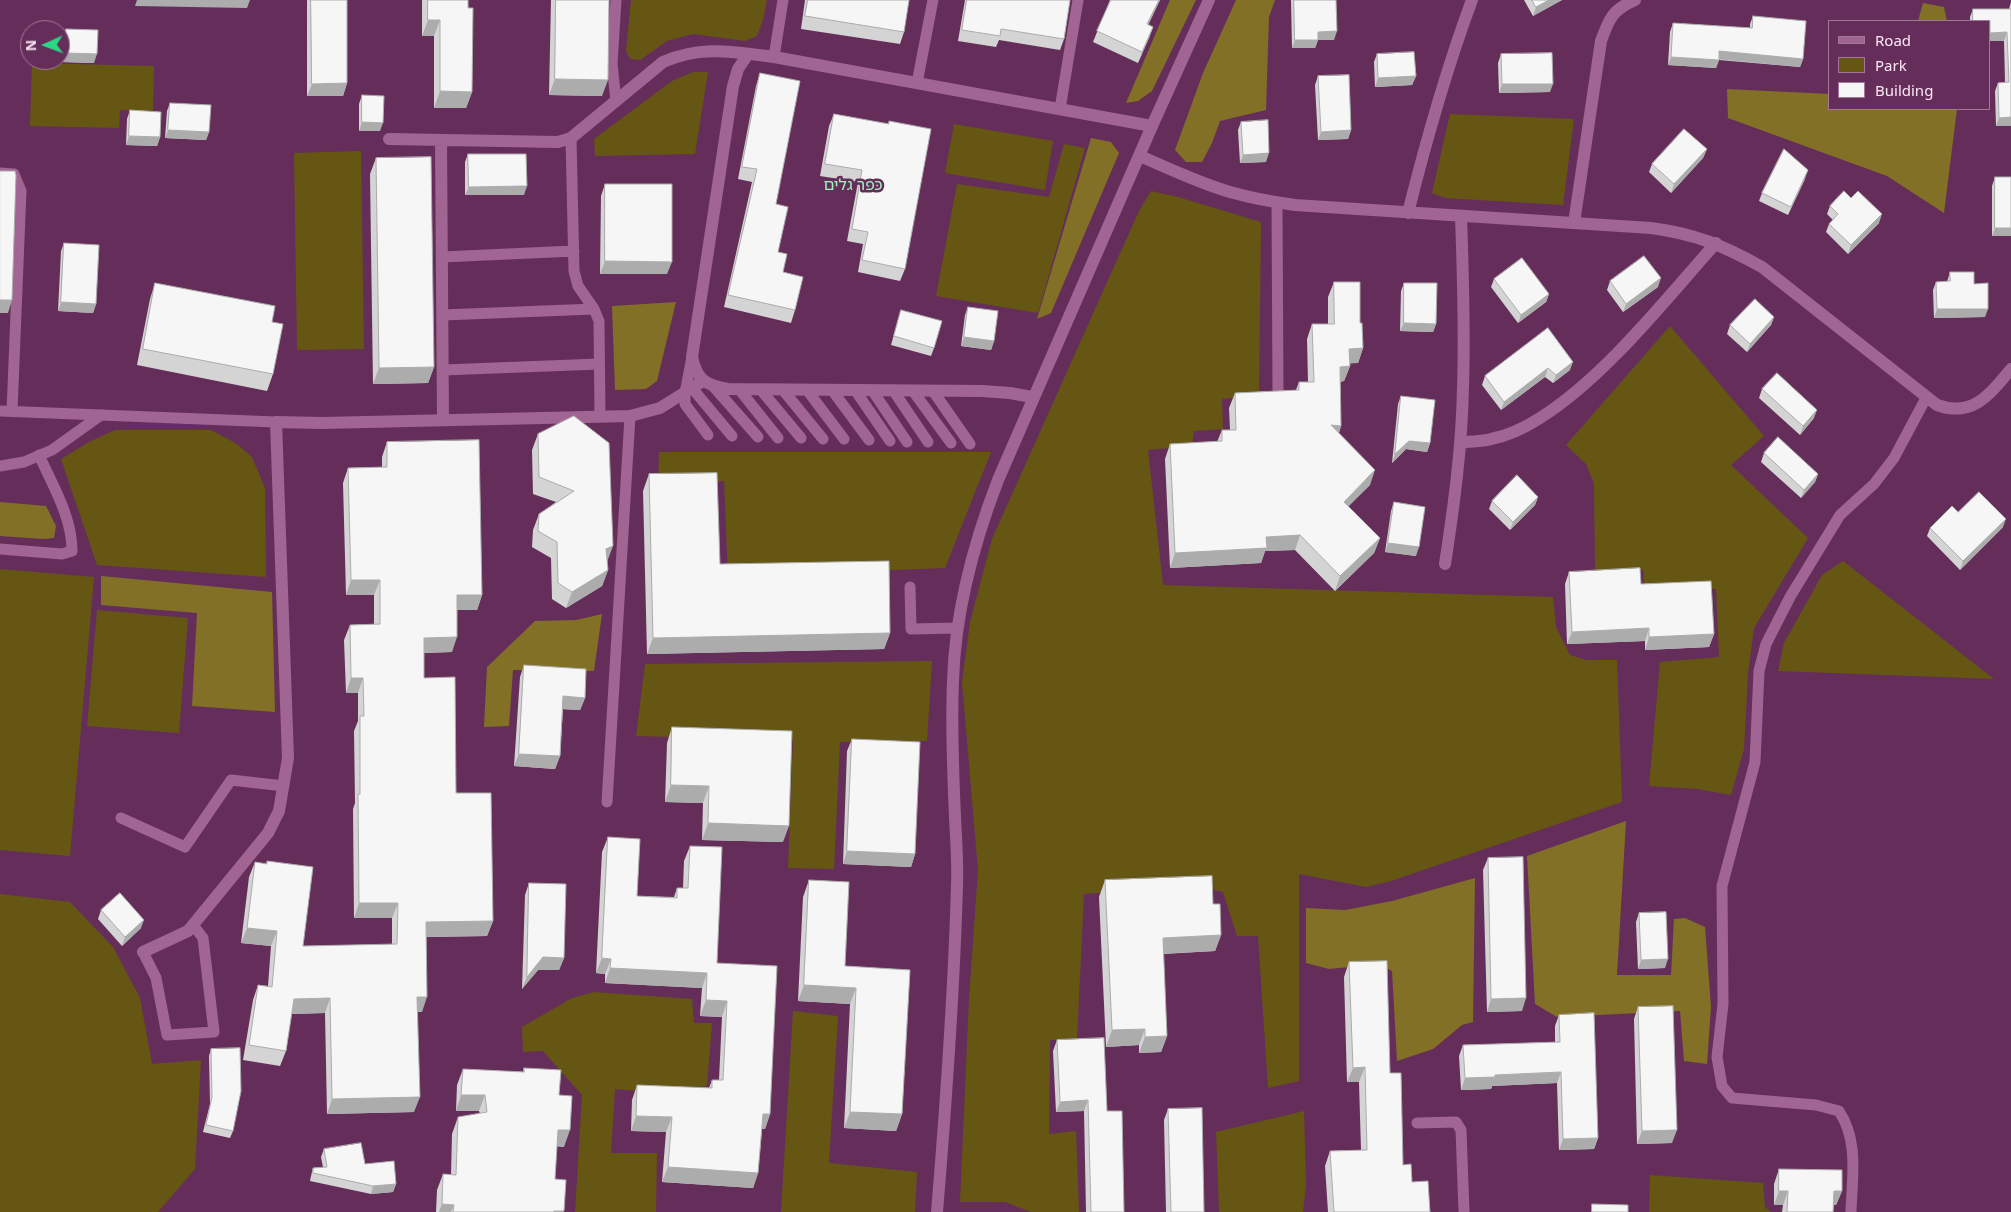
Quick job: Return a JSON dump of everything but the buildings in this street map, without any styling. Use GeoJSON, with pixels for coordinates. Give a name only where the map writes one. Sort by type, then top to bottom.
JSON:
{"type":"FeatureCollection","features":[{"type":"Feature","properties":{"kind":"street"},"geometry":{"type":"LineString","coordinates":[[937,1212],[956,950],[957,883],[952,711],[957,628],[963,591],[982,520],[1032,397],[1209,0]]}},
{"type":"Feature","properties":{"kind":"street"},"geometry":{"type":"LineString","coordinates":[[1408,213],[1426,141],[1455,45],[1472,0]]}},
{"type":"Feature","properties":{"kind":"street"},"geometry":{"type":"LineString","coordinates":[[1574,223],[1601,41],[1607,25],[1619,7],[1635,0]]}},
{"type":"Feature","properties":{"kind":"street"},"geometry":{"type":"LineString","coordinates":[[389,140],[558,142],[571,138],[663,62],[678,55],[699,51],[722,50],[774,57],[1152,126]]}},
{"type":"Feature","properties":{"kind":"street"},"geometry":{"type":"LineString","coordinates":[[698,387],[692,357],[733,86],[738,69],[748,54]]}},
{"type":"Feature","properties":{"kind":"street"},"geometry":{"type":"LineString","coordinates":[[441,140],[443,420]]}},
{"type":"Feature","properties":{"kind":"street"},"geometry":{"type":"LineString","coordinates":[[1140,156],[1228,192],[1277,202],[1680,232],[1716,243],[1762,267],[1937,405],[1959,410],[1975,405],[1992,392],[2011,369]]}},
{"type":"Feature","properties":{"kind":"street"},"geometry":{"type":"LineString","coordinates":[[1445,564],[1460,442],[1464,330],[1461,216]]}},
{"type":"Feature","properties":{"kind":"street"},"geometry":{"type":"LineString","coordinates":[[1460,442],[1491,439],[1540,419],[1573,393],[1620,350],[1716,243]]}},
{"type":"Feature","properties":{"kind":"street"},"geometry":{"type":"LineString","coordinates":[[143,952],[188,931],[268,833],[278,812],[288,758],[276,422],[322,423],[630,416],[660,408],[698,387],[728,390],[982,391],[1032,397]]}},
{"type":"Feature","properties":{"kind":"lane"},"geometry":{"type":"LineString","coordinates":[[616,0],[612,64],[616,101]]}},
{"type":"Feature","properties":{"kind":"lane"},"geometry":{"type":"LineString","coordinates":[[774,57],[783,0]]}},
{"type":"Feature","properties":{"kind":"lane"},"geometry":{"type":"LineString","coordinates":[[917,83],[933,0]]}},
{"type":"Feature","properties":{"kind":"lane"},"geometry":{"type":"LineString","coordinates":[[1060,109],[1078,0]]}},
{"type":"Feature","properties":{"kind":"lane"},"geometry":{"type":"LineString","coordinates":[[571,138],[574,271],[578,286],[599,321],[600,416]]}},
{"type":"Feature","properties":{"kind":"lane"},"geometry":{"type":"LineString","coordinates":[[0,173],[14,174],[21,191],[6,411],[276,422]]}},
{"type":"Feature","properties":{"kind":"lane"},"geometry":{"type":"LineString","coordinates":[[1277,202],[1278,394]]}},
{"type":"Feature","properties":{"kind":"lane"},"geometry":{"type":"LineString","coordinates":[[442,258],[574,251]]}},
{"type":"Feature","properties":{"kind":"lane"},"geometry":{"type":"LineString","coordinates":[[443,315],[594,310]]}},
{"type":"Feature","properties":{"kind":"lane"},"geometry":{"type":"LineString","coordinates":[[692,357],[698,387],[732,436]]}},
{"type":"Feature","properties":{"kind":"lane"},"geometry":{"type":"LineString","coordinates":[[443,370],[599,364]]}},
{"type":"Feature","properties":{"kind":"lane"},"geometry":{"type":"LineString","coordinates":[[698,387],[685,404],[708,435]]}},
{"type":"Feature","properties":{"kind":"lane"},"geometry":{"type":"LineString","coordinates":[[698,387],[758,437]]}},
{"type":"Feature","properties":{"kind":"lane"},"geometry":{"type":"LineString","coordinates":[[739,389],[778,438]]}},
{"type":"Feature","properties":{"kind":"lane"},"geometry":{"type":"LineString","coordinates":[[761,390],[801,438]]}},
{"type":"Feature","properties":{"kind":"lane"},"geometry":{"type":"LineString","coordinates":[[783,390],[824,439]]}},
{"type":"Feature","properties":{"kind":"lane"},"geometry":{"type":"LineString","coordinates":[[807,390],[844,440]]}},
{"type":"Feature","properties":{"kind":"lane"},"geometry":{"type":"LineString","coordinates":[[832,390],[869,440]]}},
{"type":"Feature","properties":{"kind":"lane"},"geometry":{"type":"LineString","coordinates":[[855,390],[890,441]]}},
{"type":"Feature","properties":{"kind":"lane"},"geometry":{"type":"LineString","coordinates":[[872,390],[907,442]]}},
{"type":"Feature","properties":{"kind":"lane"},"geometry":{"type":"LineString","coordinates":[[892,390],[928,442]]}},
{"type":"Feature","properties":{"kind":"lane"},"geometry":{"type":"LineString","coordinates":[[913,391],[951,443]]}},
{"type":"Feature","properties":{"kind":"lane"},"geometry":{"type":"LineString","coordinates":[[933,391],[970,444]]}},
{"type":"Feature","properties":{"kind":"lane"},"geometry":{"type":"LineString","coordinates":[[1851,1212],[1852,1142],[1847,1124],[1839,1111],[1816,1105],[1732,1098],[1722,1086],[1717,1057],[1723,1004],[1722,886],[1755,762],[1759,671],[1766,644],[1790,597],[1840,515],[1874,484],[1894,458],[1926,398]]}},
{"type":"Feature","properties":{"kind":"lane"},"geometry":{"type":"LineString","coordinates":[[0,466],[24,462],[52,450],[101,415]]}},
{"type":"Feature","properties":{"kind":"lane"},"geometry":{"type":"LineString","coordinates":[[607,802],[630,416]]}},
{"type":"Feature","properties":{"kind":"lane"},"geometry":{"type":"LineString","coordinates":[[0,549],[62,554],[72,551],[72,535],[61,502],[39,456]]}},
{"type":"Feature","properties":{"kind":"lane"},"geometry":{"type":"LineString","coordinates":[[910,587],[911,628],[957,628]]}},
{"type":"Feature","properties":{"kind":"lane"},"geometry":{"type":"LineString","coordinates":[[121,818],[185,848],[231,780],[284,786]]}},
{"type":"Feature","properties":{"kind":"lane"},"geometry":{"type":"LineString","coordinates":[[143,952],[156,978],[167,1035],[214,1032],[202,938],[193,925]]}},
{"type":"Feature","properties":{"kind":"lane"},"geometry":{"type":"LineString","coordinates":[[1417,1123],[1456,1122],[1461,1130],[1464,1212]]}},
{"type":"Feature","properties":{"kind":"green space"},"geometry":{"type":"Polygon","coordinates":[[[631,0],[767,0],[757,36],[745,41],[693,34],[667,41],[640,60],[630,59],[626,51],[631,0]]]}},
{"type":"Feature","properties":{"kind":"green space"},"geometry":{"type":"Polygon","coordinates":[[[70,64],[154,66],[153,111],[120,110],[119,128],[30,126],[32,70],[70,70],[70,64]]]}},
{"type":"Feature","properties":{"kind":"green space"},"geometry":{"type":"Polygon","coordinates":[[[693,72],[708,72],[695,154],[595,156],[594,139],[672,81],[693,72]]]}},
{"type":"Feature","properties":{"kind":"green space"},"geometry":{"type":"Polygon","coordinates":[[[1450,114],[1574,119],[1563,205],[1445,198],[1432,193],[1450,114]]]}},
{"type":"Feature","properties":{"kind":"green space"},"geometry":{"type":"Polygon","coordinates":[[[954,124],[1053,141],[1045,190],[945,173],[954,124]]]}},
{"type":"Feature","properties":{"kind":"green space"},"geometry":{"type":"Polygon","coordinates":[[[1064,144],[1085,148],[1038,313],[936,296],[957,184],[1049,197],[1064,144]]]}},
{"type":"Feature","properties":{"kind":"green space"},"geometry":{"type":"Polygon","coordinates":[[[361,151],[364,349],[297,350],[294,153],[361,151]]]}},
{"type":"Feature","properties":{"kind":"green space"},"geometry":{"type":"Polygon","coordinates":[[[1151,191],[1178,197],[1261,222],[1259,395],[1222,399],[1223,429],[1194,431],[1192,446],[1148,450],[1163,585],[1553,597],[1556,627],[1570,655],[1586,660],[1617,660],[1622,802],[1391,881],[1366,887],[1299,874],[1299,1081],[1268,1088],[1258,936],[1237,936],[1223,892],[1197,886],[1084,894],[1077,1039],[1050,1040],[1049,1134],[1076,1131],[1079,1212],[1031,1212],[1005,1202],[960,1202],[969,999],[978,870],[962,682],[970,622],[992,539],[1139,211],[1151,191]]]}},
{"type":"Feature","properties":{"kind":"green space"},"geometry":{"type":"Polygon","coordinates":[[[1670,326],[1764,436],[1731,465],[1808,538],[1754,628],[1748,673],[1744,749],[1731,795],[1697,789],[1649,786],[1660,662],[1719,657],[1716,589],[1644,585],[1643,570],[1595,574],[1594,484],[1586,464],[1566,445],[1670,326]]]}},
{"type":"Feature","properties":{"kind":"green space"},"geometry":{"type":"Polygon","coordinates":[[[115,430],[211,430],[237,444],[252,457],[265,488],[266,577],[97,565],[61,459],[89,442],[115,430]]]}},
{"type":"Feature","properties":{"kind":"green space"},"geometry":{"type":"Polygon","coordinates":[[[659,452],[991,452],[945,568],[728,576],[724,481],[658,485],[659,452]]]}},
{"type":"Feature","properties":{"kind":"green space"},"geometry":{"type":"Polygon","coordinates":[[[1843,561],[1994,679],[1778,671],[1784,643],[1822,575],[1843,561]]]}},
{"type":"Feature","properties":{"kind":"green space"},"geometry":{"type":"Polygon","coordinates":[[[0,569],[94,577],[70,856],[0,850],[0,569]]]}},
{"type":"Feature","properties":{"kind":"green space"},"geometry":{"type":"Polygon","coordinates":[[[97,610],[188,618],[179,733],[87,726],[97,610]]]}},
{"type":"Feature","properties":{"kind":"green space"},"geometry":{"type":"Polygon","coordinates":[[[932,661],[927,741],[840,742],[834,869],[788,868],[793,740],[636,736],[645,664],[932,661]]]}},
{"type":"Feature","properties":{"kind":"green space"},"geometry":{"type":"Polygon","coordinates":[[[0,894],[70,902],[113,947],[140,998],[152,1064],[201,1060],[195,1169],[158,1212],[0,1212],[0,894]]]}},
{"type":"Feature","properties":{"kind":"green space"},"geometry":{"type":"Polygon","coordinates":[[[594,992],[692,999],[694,1023],[712,1023],[707,1086],[698,1087],[698,1096],[615,1089],[611,1153],[657,1153],[656,1212],[575,1212],[582,1095],[543,1051],[523,1052],[522,1027],[572,998],[594,992]]]}},
{"type":"Feature","properties":{"kind":"green space"},"geometry":{"type":"Polygon","coordinates":[[[793,1011],[838,1016],[829,1163],[917,1172],[915,1212],[781,1212],[793,1011]]]}},
{"type":"Feature","properties":{"kind":"green space"},"geometry":{"type":"Polygon","coordinates":[[[1304,1111],[1306,1185],[1303,1212],[1219,1212],[1216,1132],[1304,1111]]]}},
{"type":"Feature","properties":{"kind":"green space"},"geometry":{"type":"Polygon","coordinates":[[[1650,1175],[1763,1183],[1765,1207],[1771,1212],[1649,1212],[1650,1175]]]}},
{"type":"Feature","properties":{"kind":"shaded area"},"geometry":{"type":"Polygon","coordinates":[[[1170,0],[1196,0],[1152,91],[1138,101],[1126,103],[1170,0]]]}},
{"type":"Feature","properties":{"kind":"shaded area"},"geometry":{"type":"Polygon","coordinates":[[[1236,0],[1275,0],[1269,17],[1266,110],[1220,121],[1212,143],[1202,162],[1186,162],[1175,150],[1203,73],[1236,0]]]}},
{"type":"Feature","properties":{"kind":"shaded area"},"geometry":{"type":"Polygon","coordinates":[[[1923,3],[1944,7],[1947,20],[1918,20],[1923,3]]]}},
{"type":"Feature","properties":{"kind":"shaded area"},"geometry":{"type":"Polygon","coordinates":[[[1727,89],[1828,94],[1828,110],[1957,110],[1944,213],[1887,176],[1728,118],[1727,89]]]}},
{"type":"Feature","properties":{"kind":"shaded area"},"geometry":{"type":"Polygon","coordinates":[[[1091,138],[1111,142],[1119,153],[1051,313],[1037,319],[1091,138]]]}},
{"type":"Feature","properties":{"kind":"shaded area"},"geometry":{"type":"Polygon","coordinates":[[[676,302],[657,381],[646,389],[615,390],[612,306],[676,302]]]}},
{"type":"Feature","properties":{"kind":"shaded area"},"geometry":{"type":"Polygon","coordinates":[[[0,502],[46,506],[56,526],[54,538],[0,536],[0,502]]]}},
{"type":"Feature","properties":{"kind":"shaded area"},"geometry":{"type":"Polygon","coordinates":[[[101,576],[272,592],[275,712],[192,706],[197,613],[101,605],[101,576]]]}},
{"type":"Feature","properties":{"kind":"shaded area"},"geometry":{"type":"Polygon","coordinates":[[[602,614],[594,671],[513,670],[509,726],[484,727],[487,667],[535,621],[576,620],[602,614]]]}},
{"type":"Feature","properties":{"kind":"shaded area"},"geometry":{"type":"Polygon","coordinates":[[[1626,821],[1617,975],[1671,975],[1674,919],[1685,918],[1705,927],[1711,1007],[1707,1064],[1684,1061],[1680,1011],[1557,1017],[1535,1004],[1527,856],[1626,821]]]}},
{"type":"Feature","properties":{"kind":"shaded area"},"geometry":{"type":"Polygon","coordinates":[[[1475,878],[1473,1022],[1462,1025],[1433,1049],[1397,1061],[1392,971],[1379,964],[1329,969],[1306,963],[1306,908],[1345,910],[1392,901],[1475,878]]]}},
{"type":"Feature","properties":{"kind":"district","name":"כפר גלים"},"geometry":{"type":"Point","coordinates":[853,185]}}]}
